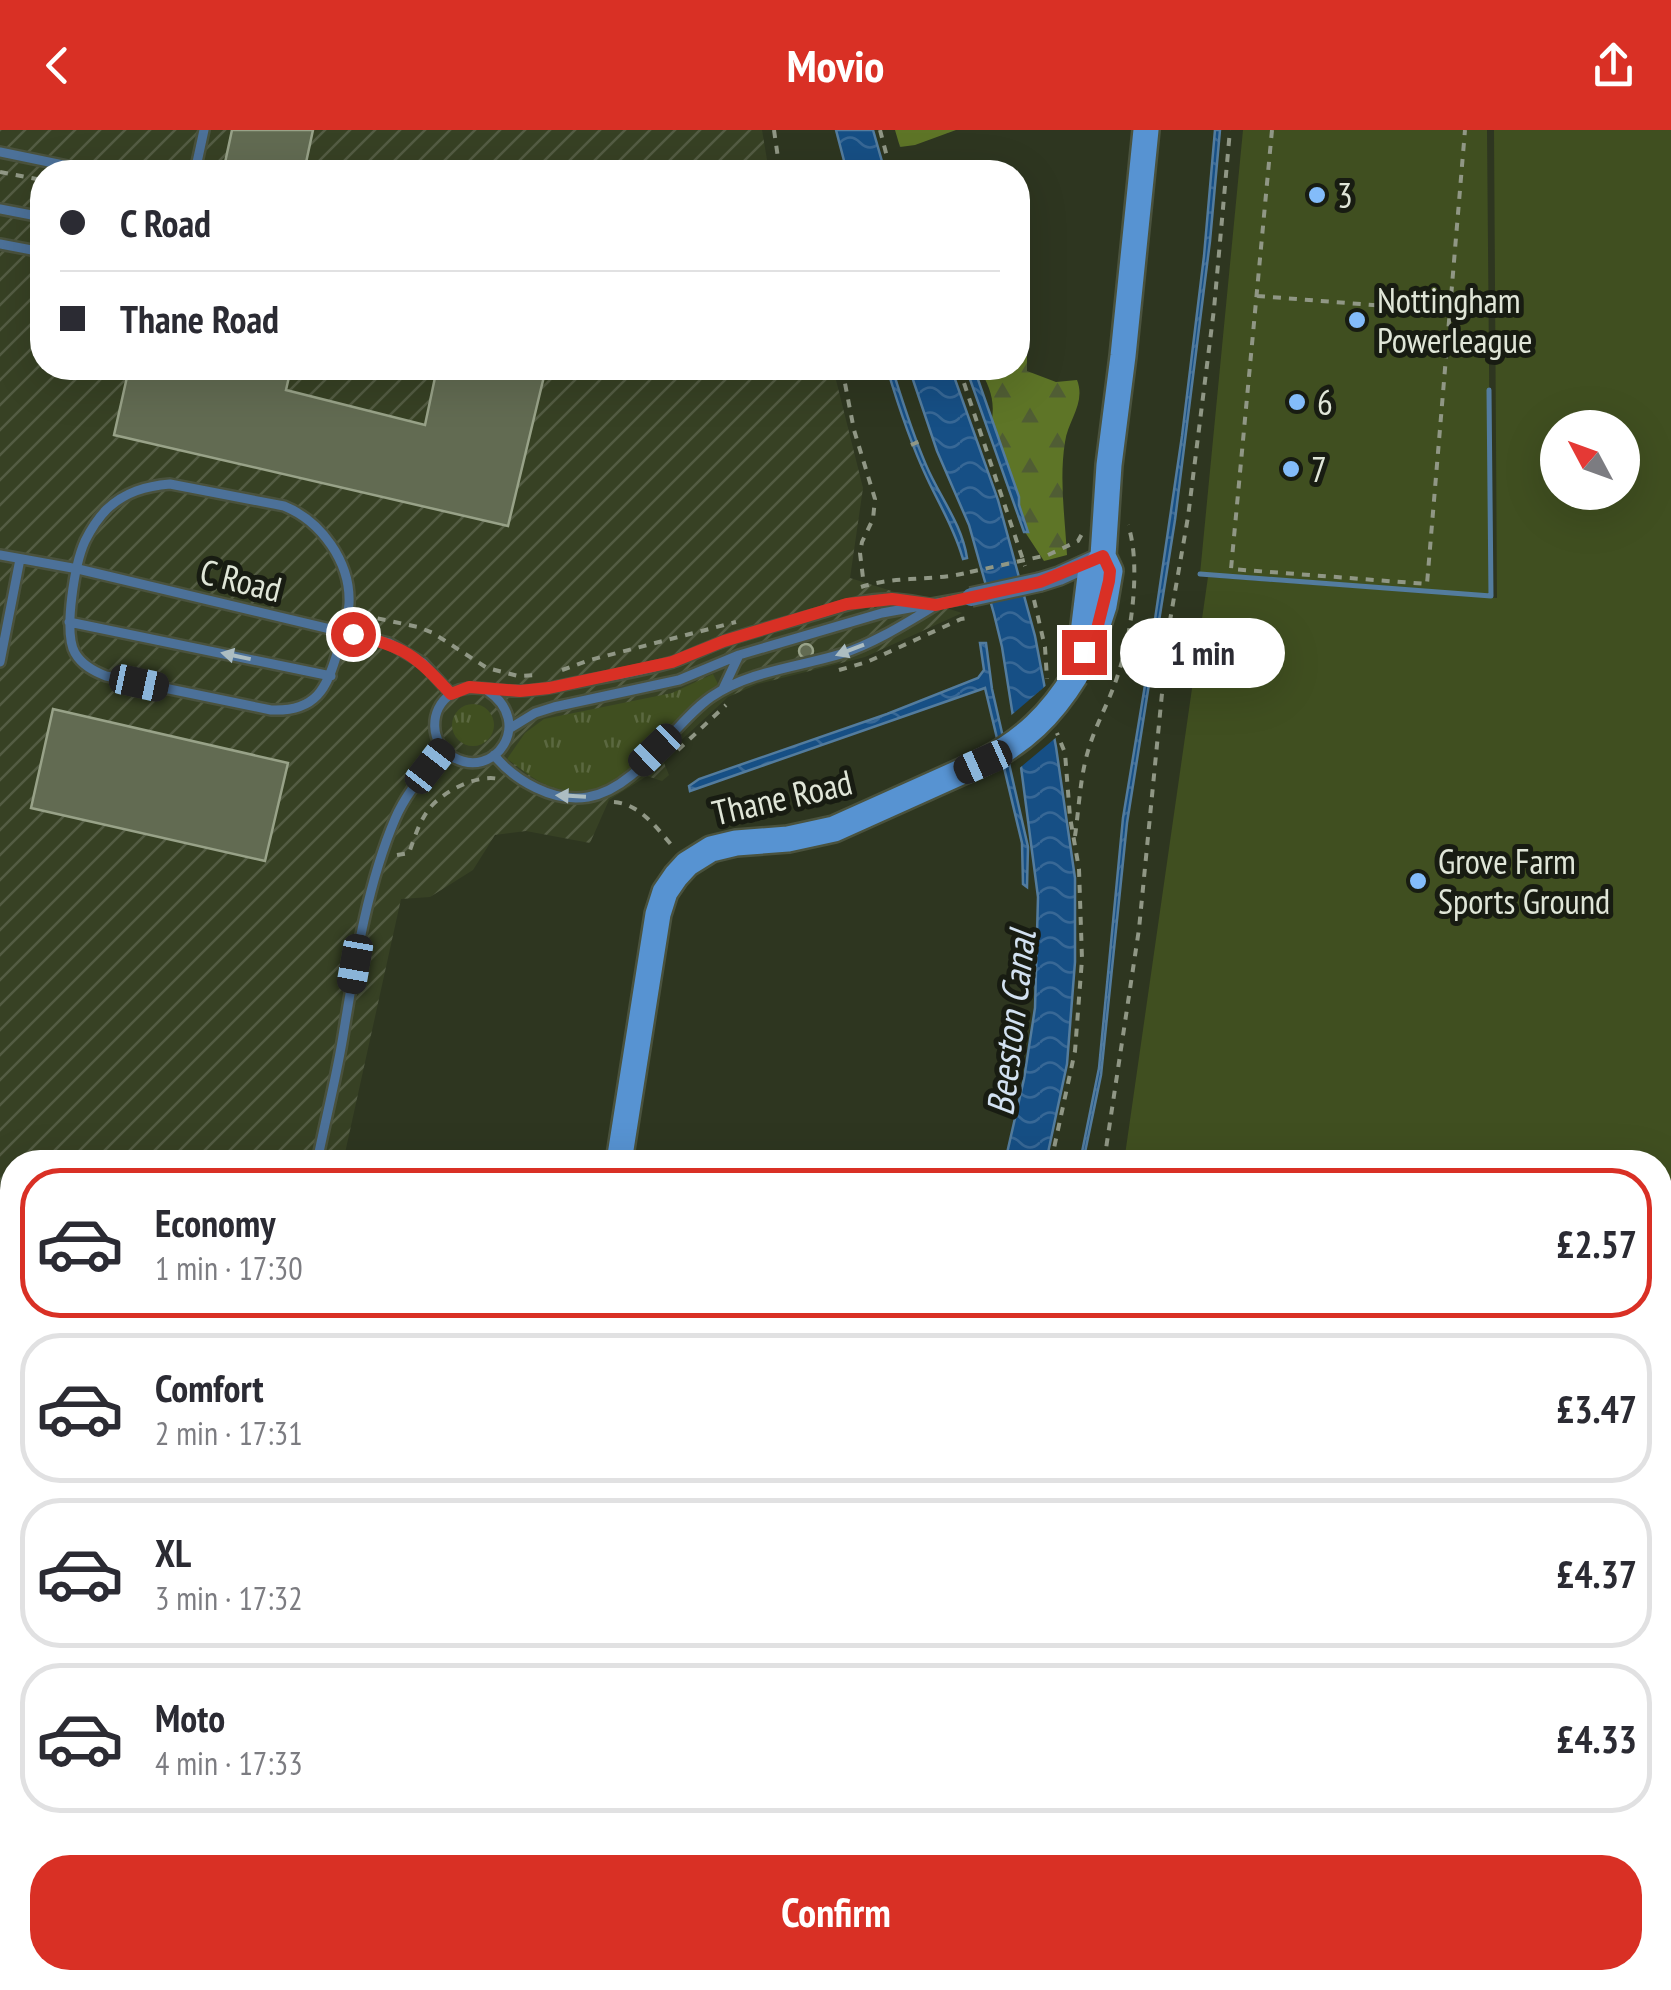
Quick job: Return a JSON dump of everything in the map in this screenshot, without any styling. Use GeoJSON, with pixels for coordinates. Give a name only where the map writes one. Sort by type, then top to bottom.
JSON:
{"type":"FeatureCollection","features":[{"type":"Feature","properties":{"kind":"street","name":"Thane Road"},"geometry":{"type":"LineString","coordinates":[[621,1150],[658,914],[665,892],[676,876],[711,849],[834,829],[983,762],[1031,732],[1054,707],[1080,664],[1090,576],[1103,556],[1109,465],[1146,130]]}},
{"type":"Feature","properties":{"kind":"street"},"geometry":{"type":"LineString","coordinates":[[971,597],[1040,582],[1103,556]]}},
{"type":"Feature","properties":{"kind":"lane"},"geometry":{"type":"LineString","coordinates":[[198,160],[204,130]]}},
{"type":"Feature","properties":{"kind":"lane"},"geometry":{"type":"LineString","coordinates":[[0,152],[39,160]]}},
{"type":"Feature","properties":{"kind":"lane"},"geometry":{"type":"LineString","coordinates":[[0,209],[30,215]]}},
{"type":"Feature","properties":{"kind":"lane"},"geometry":{"type":"LineString","coordinates":[[0,244],[30,250]]}},
{"type":"Feature","properties":{"kind":"lane"},"geometry":{"type":"LineString","coordinates":[[170,484],[284,506],[310,520],[339,558],[348,586],[348,612],[326,686],[296,709],[271,710],[94,671],[76,655],[69,622],[83,545],[91,530],[120,498],[144,487],[170,484]]}},
{"type":"Feature","properties":{"kind":"lane","name":"C Road"},"geometry":{"type":"LineString","coordinates":[[0,555],[78,569],[389,643],[423,664],[451,694]]}},
{"type":"Feature","properties":{"kind":"lane"},"geometry":{"type":"LineString","coordinates":[[0,662],[20,559]]}},
{"type":"Feature","properties":{"kind":"lane"},"geometry":{"type":"LineString","coordinates":[[510,729],[534,713],[680,680],[739,655],[882,613],[971,597]]}},
{"type":"Feature","properties":{"kind":"lane"},"geometry":{"type":"LineString","coordinates":[[488,690],[506,708],[510,729],[507,739],[484,761],[462,761],[443,749],[434,726],[442,702],[469,687],[520,691],[549,688],[672,662],[724,641],[847,604],[892,599],[936,605]]}},
{"type":"Feature","properties":{"kind":"lane"},"geometry":{"type":"LineString","coordinates":[[494,755],[503,766],[544,792],[566,798],[602,794],[623,782],[702,704],[722,691],[765,674],[845,652],[890,633],[936,605]]}},
{"type":"Feature","properties":{"kind":"lane"},"geometry":{"type":"LineString","coordinates":[[69,622],[331,676]]}},
{"type":"Feature","properties":{"kind":"lane"},"geometry":{"type":"LineString","coordinates":[[722,691],[739,655]]}},
{"type":"Feature","properties":{"kind":"lane"},"geometry":{"type":"LineString","coordinates":[[319,1150],[361,932],[382,857],[396,817],[443,749]]}},
{"type":"Feature","properties":{"kind":"path"},"geometry":{"type":"LineString","coordinates":[[774,130],[778,160]]}},
{"type":"Feature","properties":{"kind":"path"},"geometry":{"type":"LineString","coordinates":[[880,130],[888,160]]}},
{"type":"Feature","properties":{"kind":"path"},"geometry":{"type":"LineString","coordinates":[[1106,1150],[1139,929],[1168,632],[1188,517],[1214,309],[1230,130]]}},
{"type":"Feature","properties":{"kind":"path"},"geometry":{"type":"LineString","coordinates":[[1272,130],[1231,569],[1427,584],[1465,130]]}},
{"type":"Feature","properties":{"kind":"path"},"geometry":{"type":"LineString","coordinates":[[0,172],[30,178]]}},
{"type":"Feature","properties":{"kind":"path"},"geometry":{"type":"LineString","coordinates":[[1257,296],[1451,311]]}},
{"type":"Feature","properties":{"kind":"path"},"geometry":{"type":"LineString","coordinates":[[844,380],[874,498],[872,519],[860,553],[864,586],[895,578],[950,578],[1048,554],[1072,544]]}},
{"type":"Feature","properties":{"kind":"path"},"geometry":{"type":"LineString","coordinates":[[963,380],[1026,567]]}},
{"type":"Feature","properties":{"kind":"path"},"geometry":{"type":"LineString","coordinates":[[910,446],[920,441]]}},
{"type":"Feature","properties":{"kind":"path"},"geometry":{"type":"LineString","coordinates":[[348,612],[418,627],[446,640],[487,668],[518,676],[540,674]]}},
{"type":"Feature","properties":{"kind":"path"},"geometry":{"type":"LineString","coordinates":[[828,672],[866,662],[968,618]]}},
{"type":"Feature","properties":{"kind":"path"},"geometry":{"type":"LineString","coordinates":[[557,672],[741,620]]}},
{"type":"Feature","properties":{"kind":"path"},"geometry":{"type":"LineString","coordinates":[[666,761],[730,702]]}},
{"type":"Feature","properties":{"kind":"path"},"geometry":{"type":"LineString","coordinates":[[382,857],[409,853],[429,809],[461,785],[486,776],[497,778]]}},
{"type":"Feature","properties":{"kind":"path"},"geometry":{"type":"LineString","coordinates":[[618,802],[629,793]]}},
{"type":"Feature","properties":{"kind":"path"},"geometry":{"type":"LineString","coordinates":[[599,802],[629,804],[677,851]]}},
{"type":"Feature","properties":{"kind":"path"},"geometry":{"type":"LineString","coordinates":[[1054,1150],[1075,1051],[1082,958],[1079,870],[1074,841]]}},
{"type":"Feature","properties":{"kind":"path"},"geometry":{"type":"LineString","coordinates":[[1080,895],[1084,888]]}},
{"type":"Feature","properties":{"kind":"shaded area"},"geometry":{"type":"Polygon","coordinates":[[[0,130],[762,130],[767,160],[30,160],[30,380],[836,380],[863,488],[850,578],[962,613],[865,657],[758,684],[728,697],[662,758],[669,775],[662,781],[647,776],[609,800],[590,843],[526,831],[495,835],[473,870],[430,897],[401,899],[346,1150],[0,1150],[0,130]]]}},
{"type":"Feature","properties":{"kind":"green space"},"geometry":{"type":"Polygon","coordinates":[[[895,130],[956,130],[900,147],[895,130]]]}},
{"type":"Feature","properties":{"kind":"green space","name":"Nottingham Powerleague"},"geometry":{"type":"Polygon","coordinates":[[[1243,130],[1487,130],[1491,596],[1200,574],[1243,130]]]}},
{"type":"Feature","properties":{"kind":"green space","name":"Grove Farm Sports Ground"},"geometry":{"type":"Polygon","coordinates":[[[1494,130],[1671,130],[1671,1150],[1126,1150],[1208,577],[1497,598],[1494,130]]]}},
{"type":"Feature","properties":{"kind":"green space"},"geometry":{"type":"Polygon","coordinates":[[[1030,372],[1056,382],[1077,380],[1078,404],[1063,456],[1067,555],[1044,561],[1025,532],[1028,531],[1019,497],[992,419],[986,380],[1030,380],[1030,372]]]}},
{"type":"Feature","properties":{"kind":"green space"},"geometry":{"type":"Polygon","coordinates":[[[713,674],[719,686],[608,784],[583,791],[554,788],[507,759],[525,733],[544,719],[672,693],[713,674]]]}},
{"type":"Feature","properties":{"kind":"green space"},"geometry":{"type":"Polygon","coordinates":[[[473,704],[488,710],[494,725],[488,740],[473,746],[458,740],[452,725],[458,710],[473,704]]]}},
{"type":"Feature","properties":{"kind":"water"},"geometry":{"type":"Polygon","coordinates":[[[836,130],[873,130],[882,160],[844,160],[836,130]]]}},
{"type":"Feature","properties":{"kind":"water"},"geometry":{"type":"Polygon","coordinates":[[[1215,130],[1220,130],[1175,520],[1127,823],[1101,1075],[1082,1150],[1099,1068],[1123,818],[1182,436],[1215,130]]]}},
{"type":"Feature","properties":{"kind":"water"},"geometry":{"type":"Polygon","coordinates":[[[891,380],[896,380],[921,453],[955,522],[967,558],[963,559],[905,423],[891,380]]]}},
{"type":"Feature","properties":{"kind":"water"},"geometry":{"type":"Polygon","coordinates":[[[913,380],[955,380],[998,500],[1035,636],[1056,747],[1075,878],[1075,962],[1067,1064],[1049,1150],[1008,1150],[1035,1008],[1038,897],[1002,647],[969,525],[937,451],[913,380]]]}},
{"type":"Feature","properties":{"kind":"water"},"geometry":{"type":"Polygon","coordinates":[[[970,380],[978,380],[1019,497],[1028,532],[1024,532],[970,380]]]}},
{"type":"Feature","properties":{"kind":"water"},"geometry":{"type":"Polygon","coordinates":[[[980,643],[986,643],[992,689],[1028,847],[1027,887],[1023,884],[1022,843],[985,688],[690,791],[689,786],[699,779],[978,678],[984,670],[980,643]]]}},
{"type":"Feature","properties":{"kind":"pier"},"geometry":{"type":"Polygon","coordinates":[[[1049,683],[1059,735],[1016,771],[1008,718],[1049,683]]]}},
{"type":"Feature","properties":{"kind":"building"},"geometry":{"type":"Polygon","coordinates":[[[232,130],[313,130],[307,160],[226,160],[232,130]]]}},
{"type":"Feature","properties":{"kind":"building"},"geometry":{"type":"Polygon","coordinates":[[[126,380],[288,380],[286,390],[425,425],[434,380],[543,380],[508,526],[114,435],[126,380]]]}},
{"type":"Feature","properties":{"kind":"building"},"geometry":{"type":"Polygon","coordinates":[[[806,644],[813,651],[806,658],[799,651],[806,644]]]}},
{"type":"Feature","properties":{"kind":"building"},"geometry":{"type":"Polygon","coordinates":[[[53,709],[288,763],[265,861],[31,808],[53,709]]]}},
{"type":"Feature","properties":{"kind":"waterway"},"geometry":{"type":"LineString","coordinates":[[1200,574],[1491,596],[1489,390]]}},
{"type":"Feature","properties":{"kind":"place","name":"3"},"geometry":{"type":"Point","coordinates":[1317,195]}},
{"type":"Feature","properties":{"kind":"place","name":"Nottingham Powerleague"},"geometry":{"type":"Point","coordinates":[1357,320]}},
{"type":"Feature","properties":{"kind":"place","name":"6"},"geometry":{"type":"Point","coordinates":[1297,402]}},
{"type":"Feature","properties":{"kind":"place","name":"7"},"geometry":{"type":"Point","coordinates":[1291,469]}},
{"type":"Feature","properties":{"kind":"place","name":"Grove Farm Sports Ground"},"geometry":{"type":"Point","coordinates":[1418,881]}},
{"type":"Feature","properties":{"kind":"route"},"geometry":{"type":"LineString","coordinates":[[353,634],[400,648],[423,664],[451,694],[469,687],[520,691],[549,688],[672,662],[724,641],[847,604],[892,599],[936,605],[1040,582],[1103,556],[1110,571],[1109,581],[1095,637],[1084,652]]}},
{"type":"Feature","properties":{"kind":"water label","name":"Beeston Canal"},"geometry":{"type":"Point","coordinates":[1010,1023]}}]}
